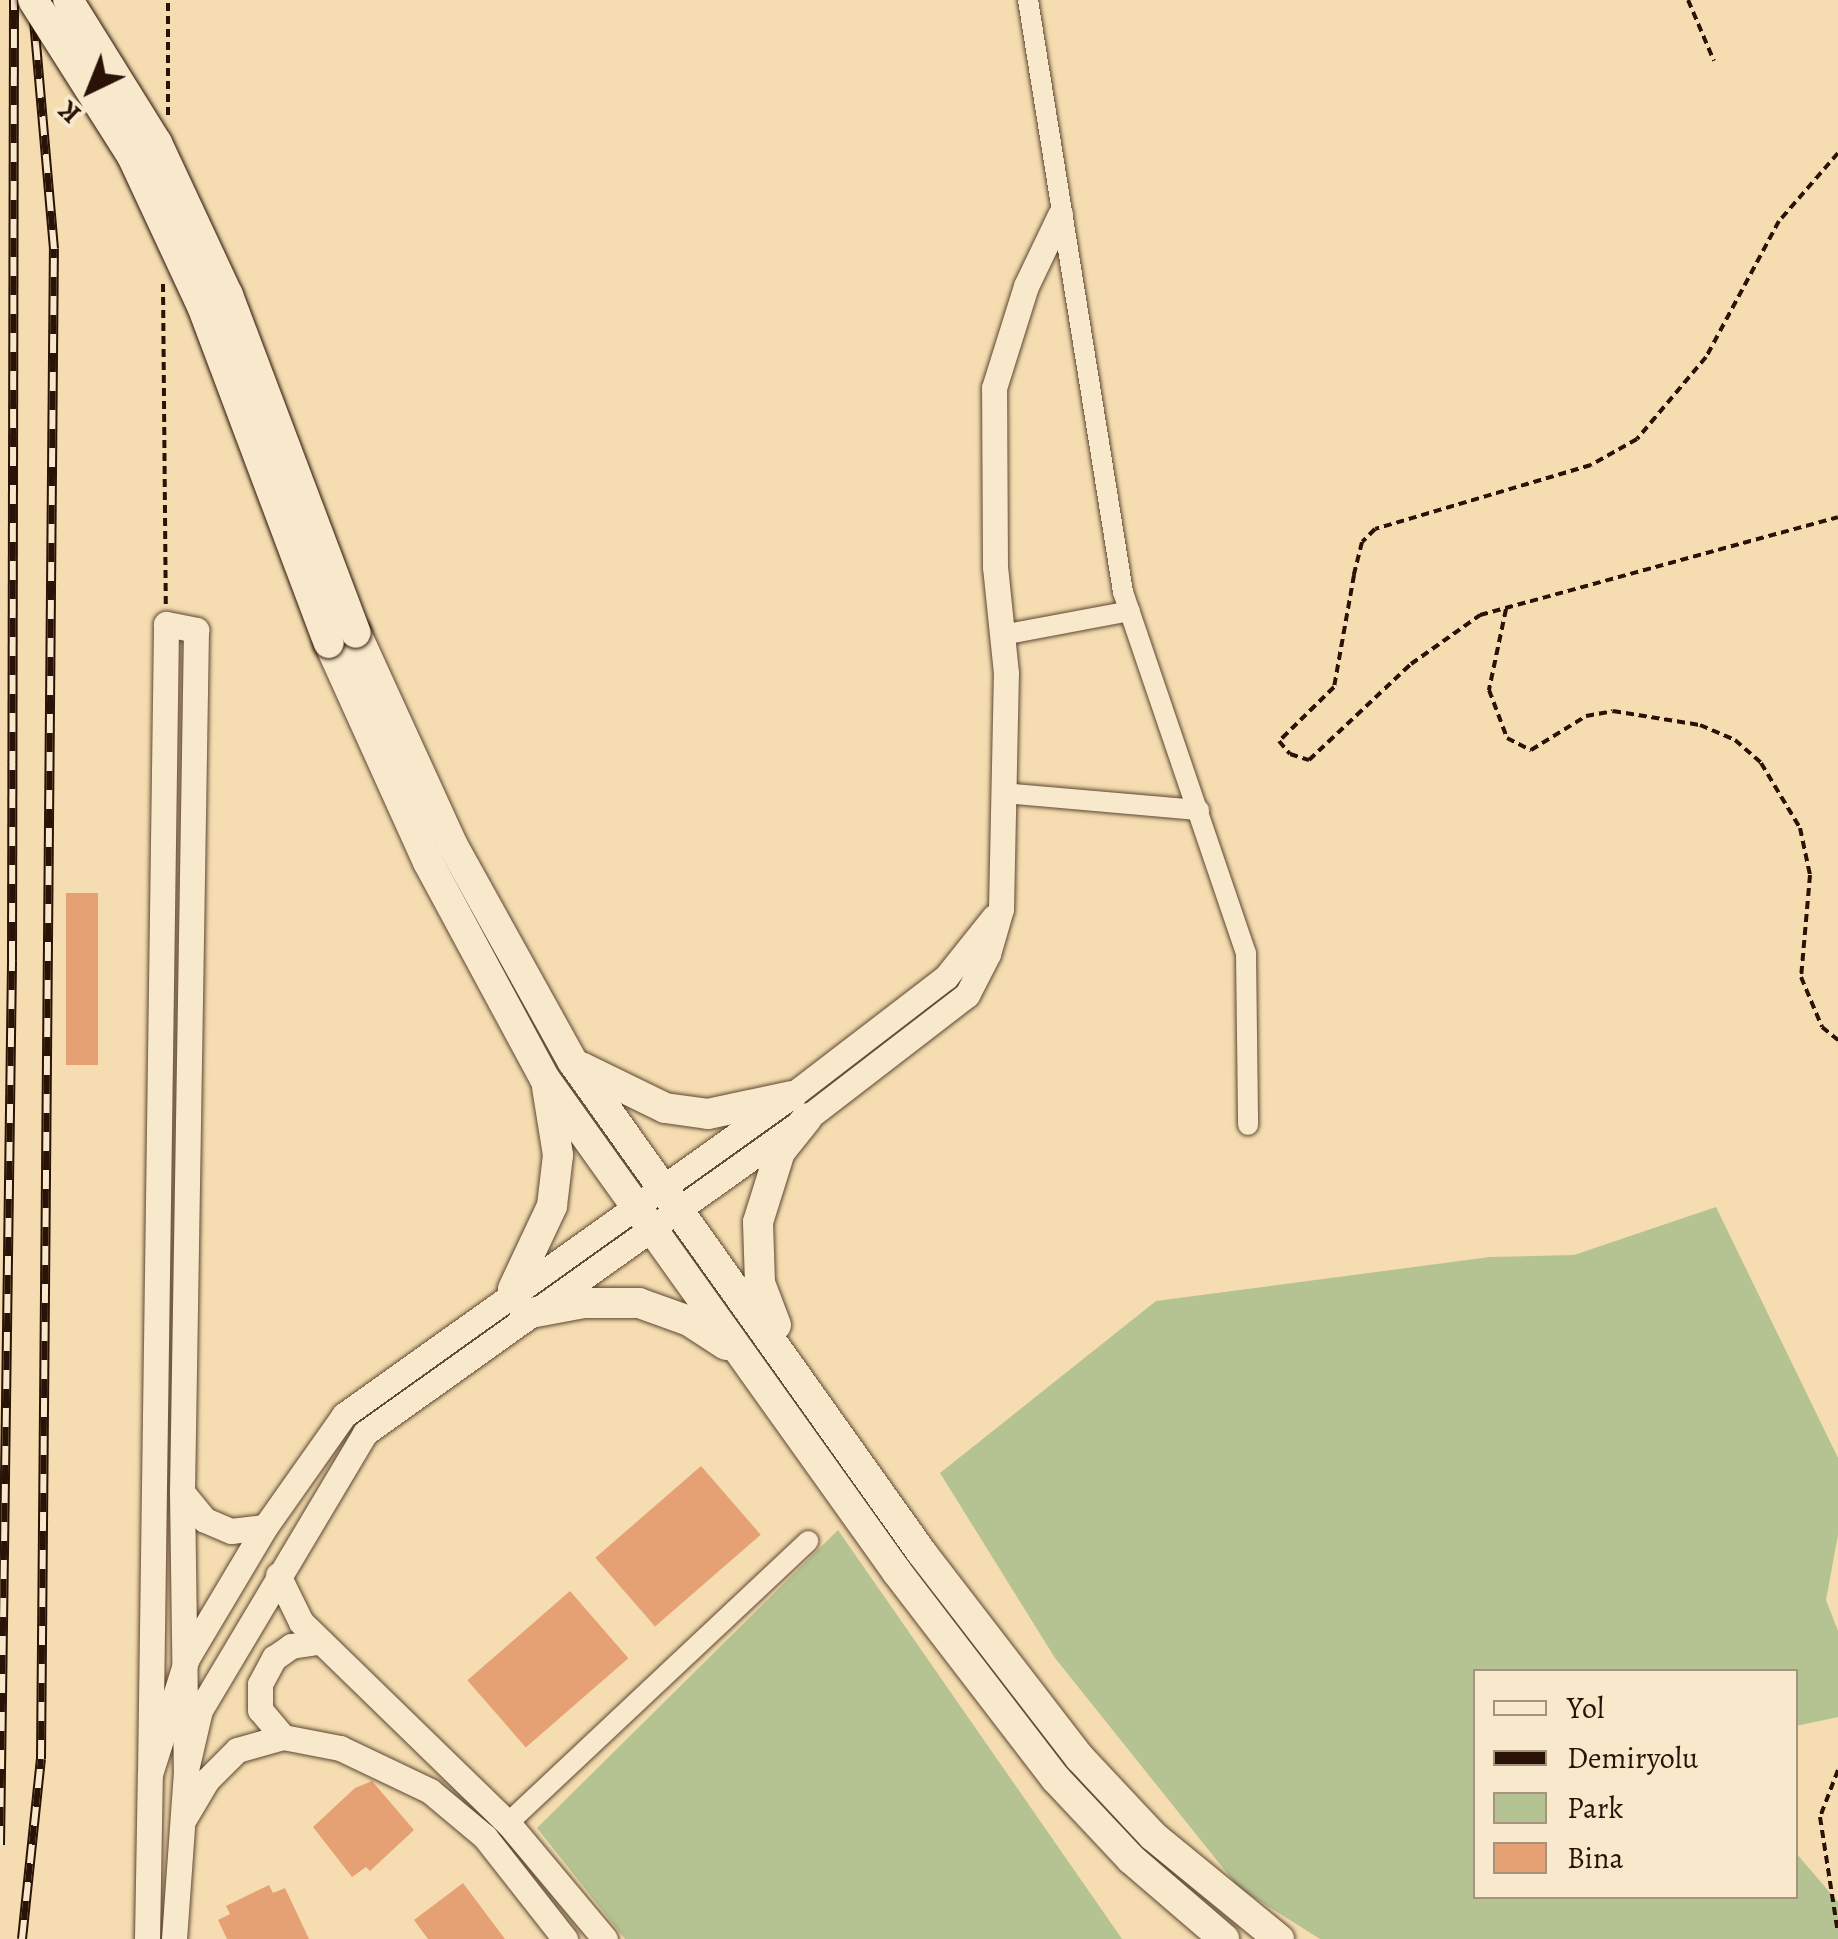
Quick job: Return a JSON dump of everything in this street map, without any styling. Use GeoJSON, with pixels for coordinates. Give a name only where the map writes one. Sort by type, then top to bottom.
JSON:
{"type":"FeatureCollection","features":[{"type":"Feature","properties":{"kind":"main road"},"geometry":{"type":"LineString","coordinates":[[34,0],[132,156],[202,306],[343,638],[428,862],[546,1079],[743,1356],[1056,1779],[1131,1859],[1224,1939]]}},
{"type":"Feature","properties":{"kind":"main road"},"geometry":{"type":"LineString","coordinates":[[68,0],[157,143],[228,295],[343,638],[572,1062],[922,1553],[1080,1758],[1153,1836],[1278,1939]]}},
{"type":"Feature","properties":{"kind":"main road"},"geometry":{"type":"LineString","coordinates":[[572,1062],[665,1108],[708,1114],[799,1107],[758,1222],[760,1283],[794,1370]]}},
{"type":"Feature","properties":{"kind":"main road"},"geometry":{"type":"LineString","coordinates":[[546,1079],[558,1155],[552,1206],[519,1302],[639,1304],[689,1320],[743,1356]]}},
{"type":"Feature","properties":{"kind":"street"},"geometry":{"type":"LineString","coordinates":[[1028,0],[1060,216],[1130,611],[1246,953],[1248,1124]]}},
{"type":"Feature","properties":{"kind":"street"},"geometry":{"type":"LineString","coordinates":[[150,1774],[187,1658],[265,1527],[344,1415],[519,1302],[799,1107],[946,977],[1001,910],[1002,635],[994,388],[1026,286],[1060,216]]}},
{"type":"Feature","properties":{"kind":"street"},"geometry":{"type":"LineString","coordinates":[[1002,635],[1130,611]]}},
{"type":"Feature","properties":{"kind":"street"},"geometry":{"type":"LineString","coordinates":[[147,1939],[166,624],[196,630],[182,1492],[186,1770],[174,1939]]}},
{"type":"Feature","properties":{"kind":"street"},"geometry":{"type":"LineString","coordinates":[[1003,793],[1199,810]]}},
{"type":"Feature","properties":{"kind":"street"},"geometry":{"type":"LineString","coordinates":[[186,1770],[200,1710],[365,1434],[519,1302]]}},
{"type":"Feature","properties":{"kind":"street"},"geometry":{"type":"LineString","coordinates":[[182,1492],[206,1520],[231,1531],[265,1527]]}},
{"type":"Feature","properties":{"kind":"street"},"geometry":{"type":"LineString","coordinates":[[508,1824],[808,1541]]}},
{"type":"Feature","properties":{"kind":"street"},"geometry":{"type":"LineString","coordinates":[[278,1575],[301,1622],[508,1824],[605,1939]]}},
{"type":"Feature","properties":{"kind":"street"},"geometry":{"type":"LineString","coordinates":[[283,1737],[260,1710],[260,1684],[282,1652],[321,1641]]}},
{"type":"Feature","properties":{"kind":"street"},"geometry":{"type":"LineString","coordinates":[[180,1826],[206,1780],[237,1750],[283,1737],[340,1748],[430,1791],[485,1837],[565,1939]]}},
{"type":"Feature","properties":{"kind":"path"},"geometry":{"type":"LineString","coordinates":[[168,0],[168,130]]}},
{"type":"Feature","properties":{"kind":"path"},"geometry":{"type":"LineString","coordinates":[[1688,0],[1714,61]]}},
{"type":"Feature","properties":{"kind":"path"},"geometry":{"type":"LineString","coordinates":[[1838,153],[1778,222],[1706,357],[1637,439],[1591,465],[1374,529],[1362,542],[1334,687],[1279,741],[1290,754],[1309,760],[1411,664],[1480,614],[1626,570],[1838,517]]}},
{"type":"Feature","properties":{"kind":"path"},"geometry":{"type":"LineString","coordinates":[[163,280],[166,624]]}},
{"type":"Feature","properties":{"kind":"path"},"geometry":{"type":"LineString","coordinates":[[1506,609],[1488,690],[1507,738],[1531,750],[1586,716],[1613,711],[1700,725],[1735,740],[1761,763],[1800,828],[1810,875],[1801,977],[1822,1027],[1838,1040]]}},
{"type":"Feature","properties":{"kind":"path"},"geometry":{"type":"LineString","coordinates":[[1838,1770],[1820,1817],[1838,1934]]}},
{"type":"Feature","properties":{"kind":"green space"},"geometry":{"type":"Polygon","coordinates":[[[1716,1207],[1838,1458],[1838,1535],[1826,1600],[1838,1631],[1838,1717],[1798,1726],[1798,1669],[1473,1669],[1473,1899],[1798,1899],[1798,1855],[1838,1902],[1838,1939],[1320,1939],[1239,1888],[1055,1658],[940,1473],[1156,1301],[1490,1257],[1574,1255],[1716,1207]]]}},
{"type":"Feature","properties":{"kind":"green space"},"geometry":{"type":"Polygon","coordinates":[[[838,1530],[1122,1939],[625,1939],[537,1828],[838,1530]]]}},
{"type":"Feature","properties":{"kind":"building"},"geometry":{"type":"Polygon","coordinates":[[[66,893],[98,893],[98,1065],[66,1065],[66,893]]]}},
{"type":"Feature","properties":{"kind":"building"},"geometry":{"type":"Polygon","coordinates":[[[701,1466],[761,1535],[655,1627],[595,1558],[701,1466]]]}},
{"type":"Feature","properties":{"kind":"building"},"geometry":{"type":"Polygon","coordinates":[[[570,1591],[628,1658],[526,1747],[467,1680],[570,1591]]]}},
{"type":"Feature","properties":{"kind":"building"},"geometry":{"type":"Polygon","coordinates":[[[372,1781],[414,1830],[370,1871],[366,1867],[352,1877],[313,1827],[355,1788],[372,1781]]]}},
{"type":"Feature","properties":{"kind":"building"},"geometry":{"type":"Polygon","coordinates":[[[463,1883],[505,1939],[428,1939],[414,1920],[463,1883]]]}},
{"type":"Feature","properties":{"kind":"building"},"geometry":{"type":"Polygon","coordinates":[[[269,1885],[273,1893],[285,1888],[309,1939],[227,1939],[218,1920],[230,1914],[226,1906],[269,1885]]]}},
{"type":"Feature","properties":{"kind":"railway"},"geometry":{"type":"LineString","coordinates":[[0,1845],[12,960],[14,0]]}},
{"type":"Feature","properties":{"kind":"railway"},"geometry":{"type":"LineString","coordinates":[[22,1939],[41,1759],[54,249],[32,0]]}}]}
